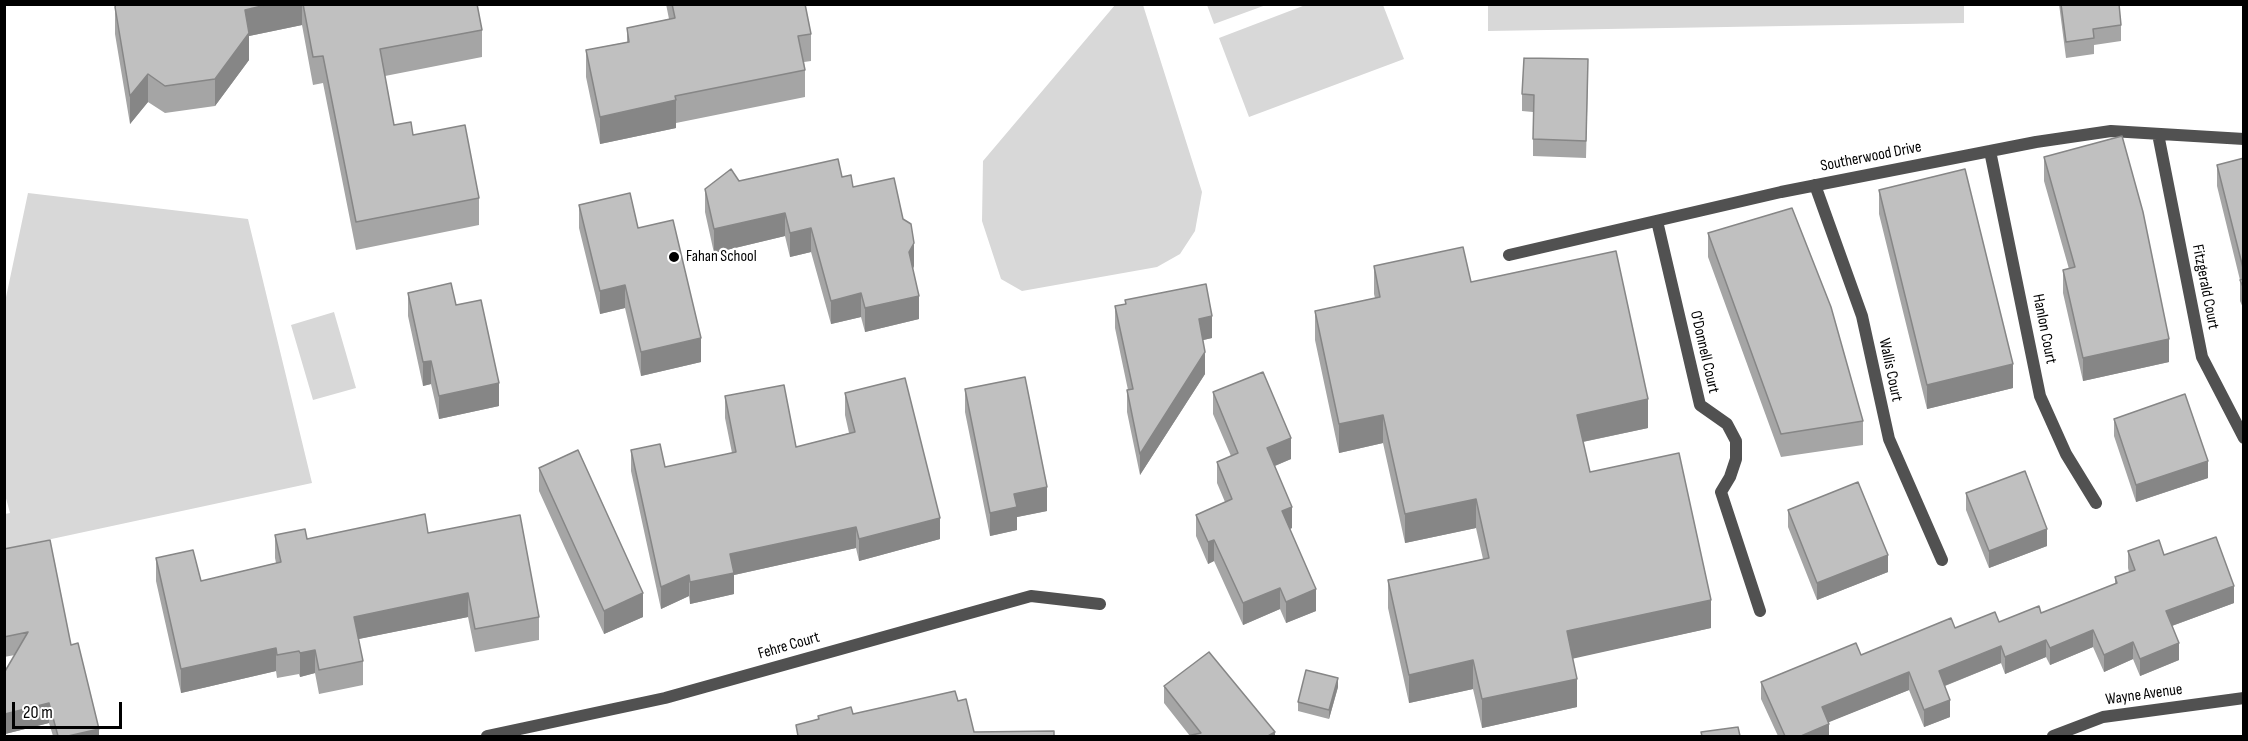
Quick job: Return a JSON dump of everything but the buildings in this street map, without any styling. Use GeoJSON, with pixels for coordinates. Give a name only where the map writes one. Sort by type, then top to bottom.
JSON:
{"type":"FeatureCollection","features":[{"type":"Feature","properties":{"kind":"street","name":"Southerwood Drive"},"geometry":{"type":"LineString","coordinates":[[1509,255],[1815,185],[2036,142],[2111,131],[2244,139]]}},
{"type":"Feature","properties":{"kind":"street","name":"Fitzgerald Court"},"geometry":{"type":"LineString","coordinates":[[2158,134],[2202,357],[2244,438]]}},
{"type":"Feature","properties":{"kind":"street","name":"Hanlon Court"},"geometry":{"type":"LineString","coordinates":[[1990,151],[2040,396],[2066,454],[2096,503]]}},
{"type":"Feature","properties":{"kind":"street","name":"Wallis Court"},"geometry":{"type":"LineString","coordinates":[[1815,185],[1862,316],[1889,440],[1942,560]]}},
{"type":"Feature","properties":{"kind":"street","name":"O'Donnell Court"},"geometry":{"type":"LineString","coordinates":[[1657,221],[1700,405],[1727,423],[1736,441],[1736,459],[1730,477],[1721,492],[1760,611]]}},
{"type":"Feature","properties":{"kind":"street","name":"Fehre Court"},"geometry":{"type":"LineString","coordinates":[[487,736],[665,698],[1031,596],[1100,604]]}},
{"type":"Feature","properties":{"kind":"street","name":"Wayne Avenue"},"geometry":{"type":"LineString","coordinates":[[2053,736],[2103,717],[2244,698]]}},
{"type":"Feature","properties":{"kind":"shaded area"},"geometry":{"type":"Polygon","coordinates":[[[1308,4],[1383,5],[1404,59],[1249,117],[1219,38],[1308,4]]]}},
{"type":"Feature","properties":{"kind":"shaded area"},"geometry":{"type":"Polygon","coordinates":[[[1115,5],[1143,5],[1202,192],[1195,231],[1180,254],[1157,267],[1022,291],[1001,279],[982,221],[983,161],[1115,5]]]}},
{"type":"Feature","properties":{"kind":"shaded area"},"geometry":{"type":"Polygon","coordinates":[[[1207,5],[1266,5],[1214,24],[1207,5]]]}},
{"type":"Feature","properties":{"kind":"shaded area"},"geometry":{"type":"Polygon","coordinates":[[[1488,5],[1964,5],[1964,23],[1488,31],[1488,5]]]}},
{"type":"Feature","properties":{"kind":"shaded area"},"geometry":{"type":"Polygon","coordinates":[[[28,193],[248,219],[312,483],[5,549],[5,514],[10,513],[4,491],[5,302],[28,193]]]}},
{"type":"Feature","properties":{"kind":"shaded area"},"geometry":{"type":"Polygon","coordinates":[[[334,312],[356,388],[313,400],[291,325],[334,312]]]}},
{"type":"Feature","properties":{"kind":"place","name":"Fahan School"},"geometry":{"type":"Point","coordinates":[674,257]}}]}
